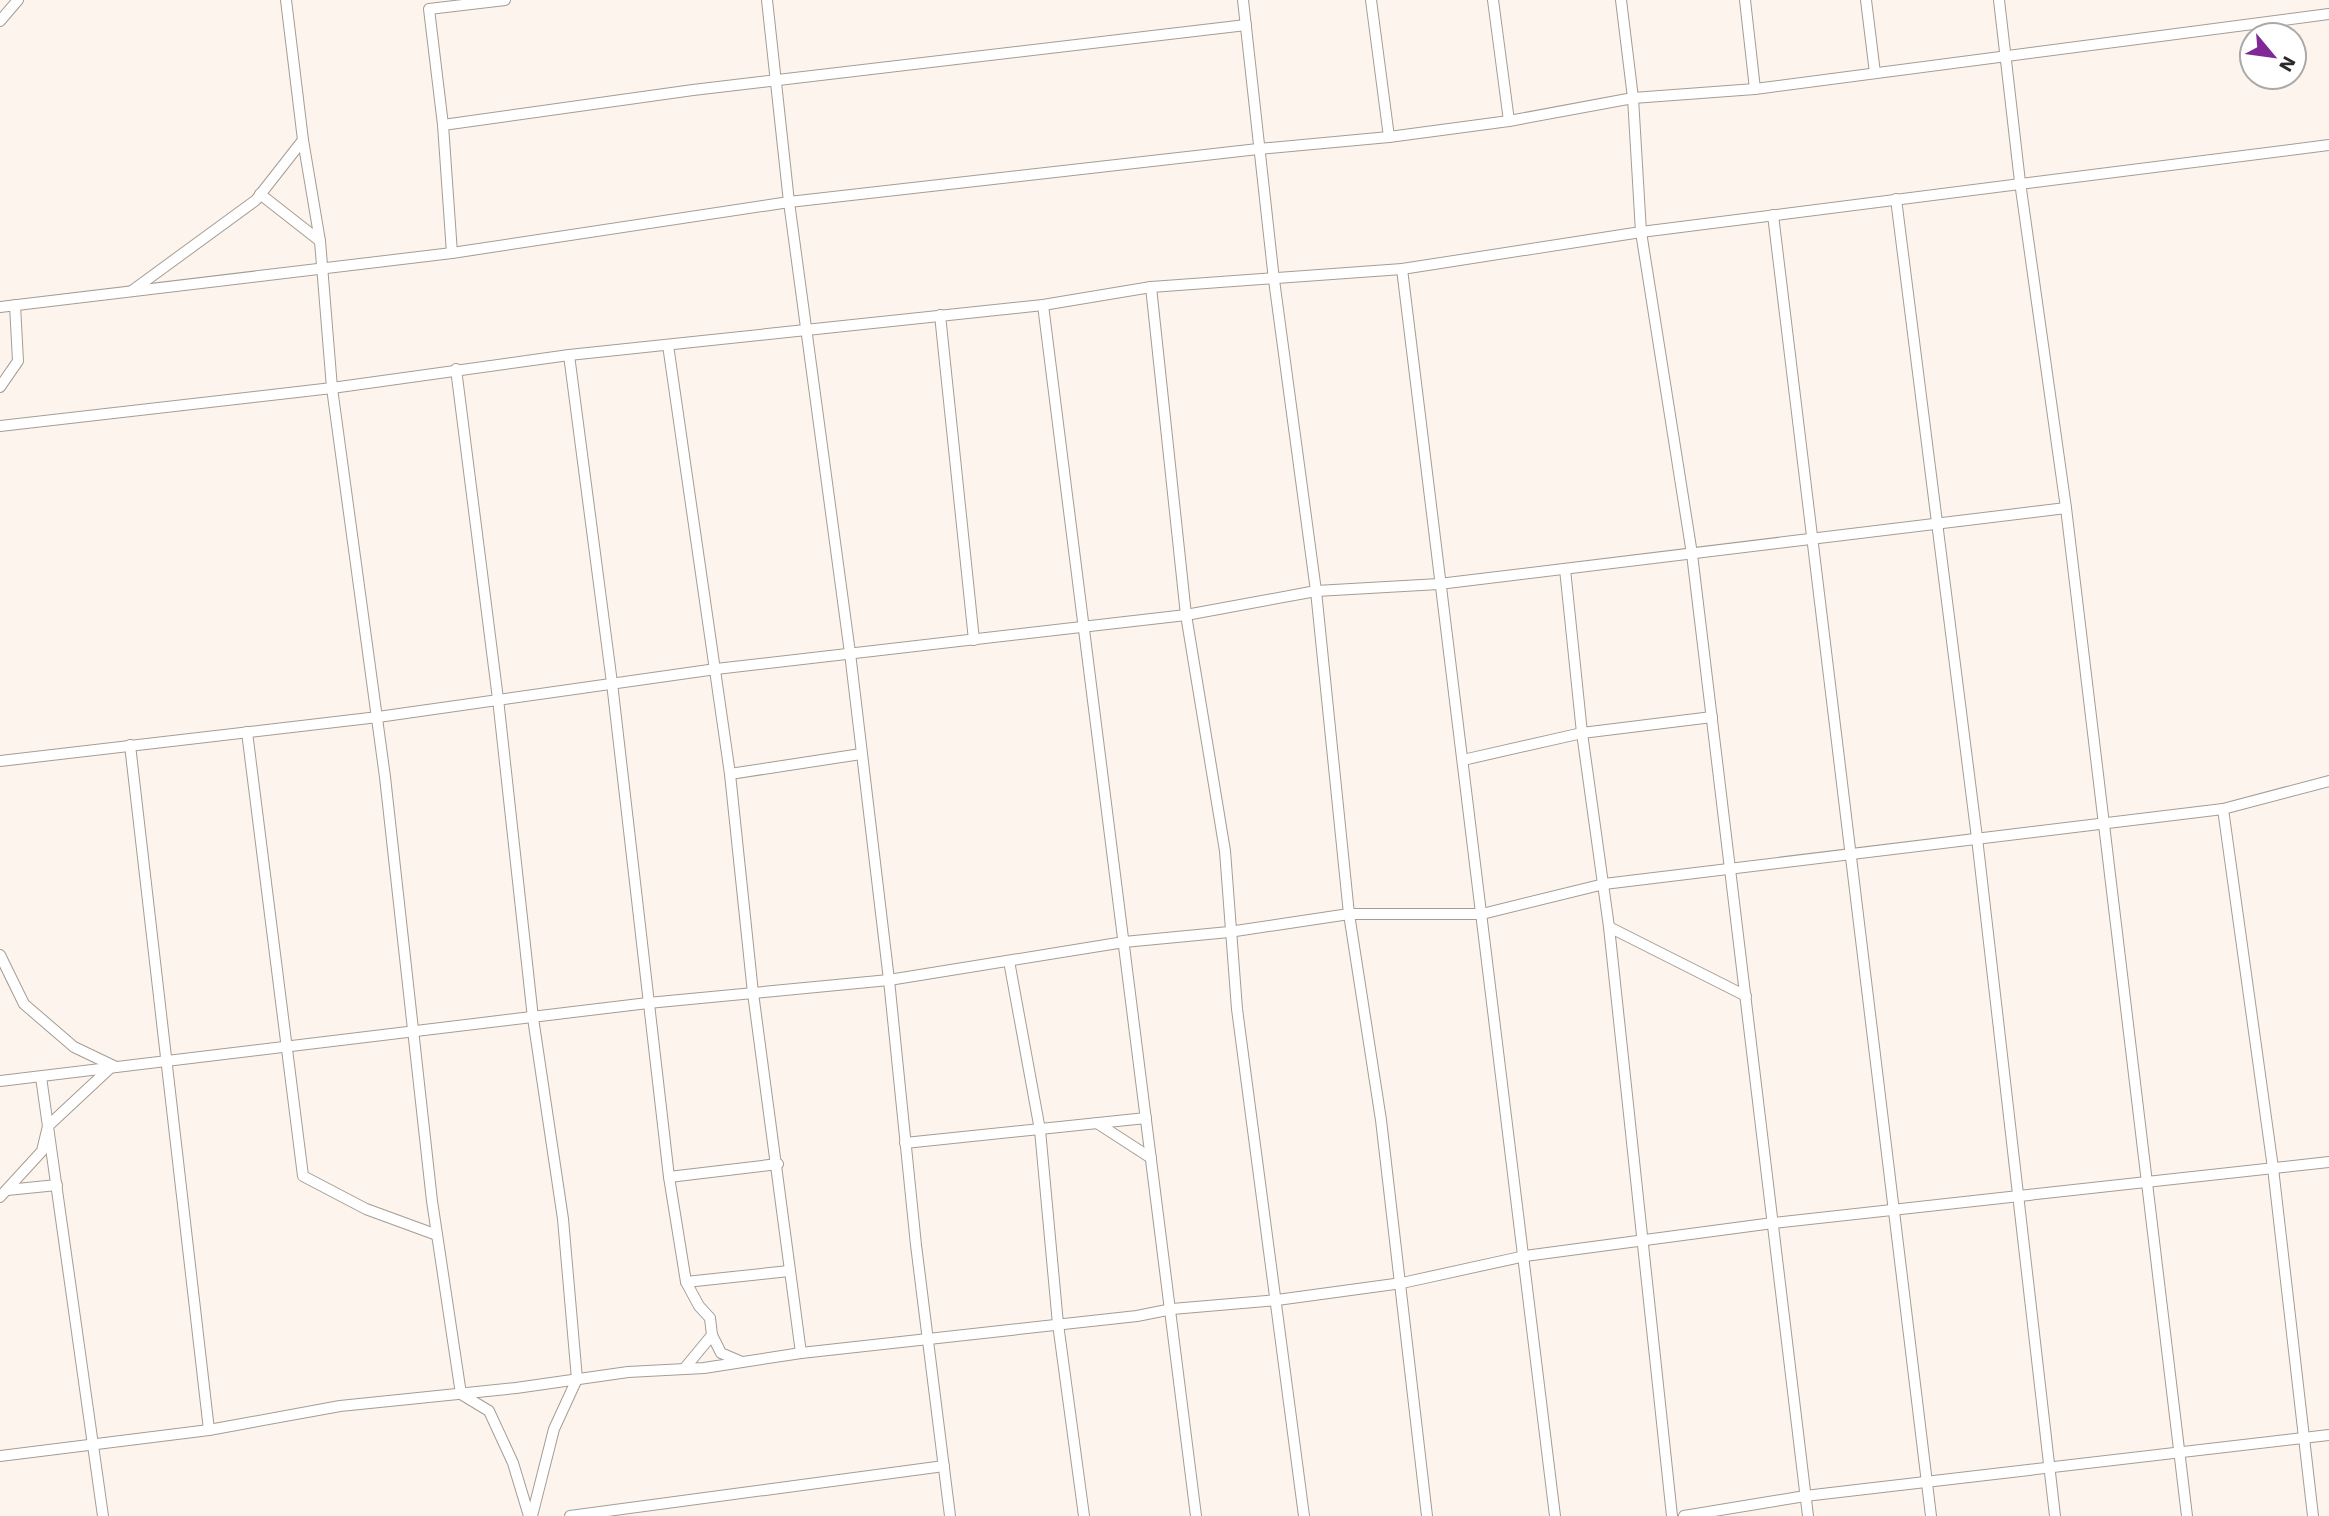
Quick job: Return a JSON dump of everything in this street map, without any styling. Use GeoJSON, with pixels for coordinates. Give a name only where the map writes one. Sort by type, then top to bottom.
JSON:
{"type":"FeatureCollection","features":[{"type":"Feature","properties":{"kind":"street"},"geometry":{"type":"LineString","coordinates":[[0,21],[18,0]]}},
{"type":"Feature","properties":{"kind":"street"},"geometry":{"type":"LineString","coordinates":[[286,0],[303,140],[324,268],[332,388],[378,717],[437,1235],[461,1394]]}},
{"type":"Feature","properties":{"kind":"street"},"geometry":{"type":"LineString","coordinates":[[452,253],[443,125],[429,5],[505,0]]}},
{"type":"Feature","properties":{"kind":"street"},"geometry":{"type":"LineString","coordinates":[[767,0],[789,202],[850,653],[950,1516]]}},
{"type":"Feature","properties":{"kind":"street"},"geometry":{"type":"LineString","coordinates":[[1242,0],[1274,280],[1316,591],[1349,915],[1381,1119],[1427,1516]]}},
{"type":"Feature","properties":{"kind":"street"},"geometry":{"type":"LineString","coordinates":[[1370,0],[1389,137]]}},
{"type":"Feature","properties":{"kind":"street"},"geometry":{"type":"LineString","coordinates":[[1493,0],[1509,121]]}},
{"type":"Feature","properties":{"kind":"street"},"geometry":{"type":"LineString","coordinates":[[1621,0],[1633,98],[1641,232],[1692,554],[1808,1516]]}},
{"type":"Feature","properties":{"kind":"street"},"geometry":{"type":"LineString","coordinates":[[1745,0],[1755,89]]}},
{"type":"Feature","properties":{"kind":"street"},"geometry":{"type":"LineString","coordinates":[[1866,0],[1875,74]]}},
{"type":"Feature","properties":{"kind":"street"},"geometry":{"type":"LineString","coordinates":[[1999,0],[2020,182],[2066,508],[2187,1516]]}},
{"type":"Feature","properties":{"kind":"street"},"geometry":{"type":"LineString","coordinates":[[0,307],[452,253],[789,202],[1258,149],[1389,137],[1509,121],[1633,98],[1755,89],[2329,14]]}},
{"type":"Feature","properties":{"kind":"street"},"geometry":{"type":"LineString","coordinates":[[443,125],[776,81],[1246,25]]}},
{"type":"Feature","properties":{"kind":"street"},"geometry":{"type":"LineString","coordinates":[[131,291],[260,194],[303,140]]}},
{"type":"Feature","properties":{"kind":"street"},"geometry":{"type":"LineString","coordinates":[[0,426],[332,388],[569,355],[1043,305],[1151,287],[1402,269],[1641,232],[2329,145]]}},
{"type":"Feature","properties":{"kind":"street"},"geometry":{"type":"LineString","coordinates":[[260,194],[320,241]]}},
{"type":"Feature","properties":{"kind":"street"},"geometry":{"type":"LineString","coordinates":[[1896,199],[1977,838],[2055,1516]]}},
{"type":"Feature","properties":{"kind":"street"},"geometry":{"type":"LineString","coordinates":[[1773,215],[1931,1516]]}},
{"type":"Feature","properties":{"kind":"street"},"geometry":{"type":"LineString","coordinates":[[1402,269],[1555,1516]]}},
{"type":"Feature","properties":{"kind":"street"},"geometry":{"type":"LineString","coordinates":[[1151,287],[1186,615],[1225,850],[1229,933],[1304,1516]]}},
{"type":"Feature","properties":{"kind":"street"},"geometry":{"type":"LineString","coordinates":[[0,387],[18,361],[15,305]]}},
{"type":"Feature","properties":{"kind":"street"},"geometry":{"type":"LineString","coordinates":[[1043,305],[1196,1516]]}},
{"type":"Feature","properties":{"kind":"street"},"geometry":{"type":"LineString","coordinates":[[940,315],[974,640]]}},
{"type":"Feature","properties":{"kind":"street"},"geometry":{"type":"LineString","coordinates":[[668,345],[730,774],[753,993],[802,1353]]}},
{"type":"Feature","properties":{"kind":"street"},"geometry":{"type":"LineString","coordinates":[[569,355],[612,683],[669,1177],[686,1282],[699,1306],[710,1318],[712,1335],[721,1353],[742,1362]]}},
{"type":"Feature","properties":{"kind":"street"},"geometry":{"type":"LineString","coordinates":[[456,369],[498,699],[533,1018],[563,1219],[577,1379],[554,1429],[530,1516]]}},
{"type":"Feature","properties":{"kind":"street"},"geometry":{"type":"LineString","coordinates":[[0,761],[378,717],[716,669],[974,640],[1084,624],[1186,615],[1316,591],[1439,584],[2066,508]]}},
{"type":"Feature","properties":{"kind":"street"},"geometry":{"type":"LineString","coordinates":[[1564,569],[1582,733],[1609,926],[1672,1516]]}},
{"type":"Feature","properties":{"kind":"street"},"geometry":{"type":"LineString","coordinates":[[1463,760],[1582,733],[1712,717]]}},
{"type":"Feature","properties":{"kind":"street"},"geometry":{"type":"LineString","coordinates":[[247,732],[303,1175],[366,1209],[437,1235]]}},
{"type":"Feature","properties":{"kind":"street"},"geometry":{"type":"LineString","coordinates":[[130,745],[209,1430]]}},
{"type":"Feature","properties":{"kind":"street"},"geometry":{"type":"LineString","coordinates":[[730,774],[861,754]]}},
{"type":"Feature","properties":{"kind":"street"},"geometry":{"type":"LineString","coordinates":[[0,1081],[648,1003],[889,980],[1124,942],[1229,933],[1349,915],[1482,914],[1604,884],[2223,809],[2329,781]]}},
{"type":"Feature","properties":{"kind":"street"},"geometry":{"type":"LineString","coordinates":[[2223,809],[2273,1168],[2313,1516]]}},
{"type":"Feature","properties":{"kind":"street"},"geometry":{"type":"LineString","coordinates":[[1609,926],[1746,996]]}},
{"type":"Feature","properties":{"kind":"street"},"geometry":{"type":"LineString","coordinates":[[0,955],[24,1004],[74,1048],[114,1069]]}},
{"type":"Feature","properties":{"kind":"street"},"geometry":{"type":"LineString","coordinates":[[1009,961],[1040,1130],[1058,1324],[1084,1516]]}},
{"type":"Feature","properties":{"kind":"street"},"geometry":{"type":"LineString","coordinates":[[3,1192],[41,1152],[48,1126],[114,1069]]}},
{"type":"Feature","properties":{"kind":"street"},"geometry":{"type":"LineString","coordinates":[[41,1077],[103,1516]]}},
{"type":"Feature","properties":{"kind":"street"},"geometry":{"type":"LineString","coordinates":[[905,1143],[1146,1118]]}},
{"type":"Feature","properties":{"kind":"street"},"geometry":{"type":"LineString","coordinates":[[1097,1123],[1151,1158]]}},
{"type":"Feature","properties":{"kind":"street"},"geometry":{"type":"LineString","coordinates":[[0,1456],[93,1442],[209,1430],[340,1406],[684,1369],[1171,1309],[1277,1300],[1402,1283],[1525,1256],[1773,1223],[2329,1162]]}},
{"type":"Feature","properties":{"kind":"street"},"geometry":{"type":"LineString","coordinates":[[669,1177],[778,1164]]}},
{"type":"Feature","properties":{"kind":"street"},"geometry":{"type":"LineString","coordinates":[[3,1192],[57,1185]]}},
{"type":"Feature","properties":{"kind":"street"},"geometry":{"type":"LineString","coordinates":[[686,1282],[789,1270]]}},
{"type":"Feature","properties":{"kind":"street"},"geometry":{"type":"LineString","coordinates":[[684,1369],[712,1335]]}},
{"type":"Feature","properties":{"kind":"street"},"geometry":{"type":"LineString","coordinates":[[461,1394],[489,1411],[513,1463],[530,1516]]}},
{"type":"Feature","properties":{"kind":"street"},"geometry":{"type":"LineString","coordinates":[[1684,1516],[1805,1496],[2329,1435]]}},
{"type":"Feature","properties":{"kind":"street"},"geometry":{"type":"LineString","coordinates":[[570,1516],[944,1466]]}}]}
